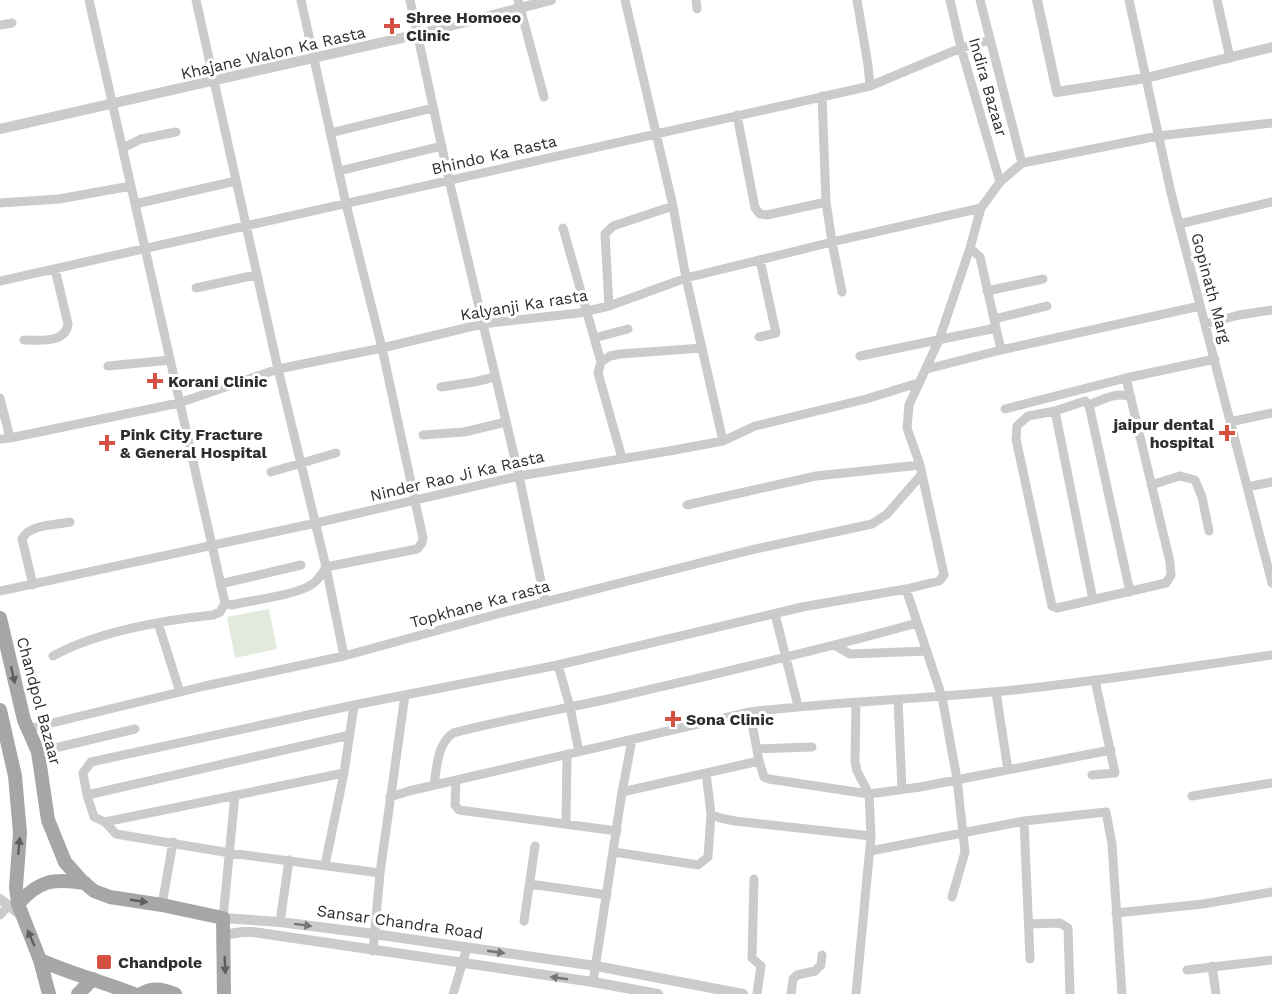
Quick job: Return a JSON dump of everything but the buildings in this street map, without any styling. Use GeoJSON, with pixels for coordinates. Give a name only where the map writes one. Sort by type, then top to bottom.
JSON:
{"type":"FeatureCollection","features":[{"type":"Feature","properties":{"kind":"main road","name":"Chandpol Bazaar"},"geometry":{"type":"LineString","coordinates":[[0,618],[27,729],[38,752],[48,820],[65,862]]}},
{"type":"Feature","properties":{"kind":"main road"},"geometry":{"type":"LineString","coordinates":[[0,710],[4,739],[15,776],[20,833],[16,887],[12,906],[40,960],[50,994]]}},
{"type":"Feature","properties":{"kind":"main road","name":"Sansar Chandra Road"},"geometry":{"type":"LineString","coordinates":[[65,862],[94,891],[110,897],[223,918]]}},
{"type":"Feature","properties":{"kind":"main road"},"geometry":{"type":"LineString","coordinates":[[12,906],[47,881],[70,880],[85,883]]}},
{"type":"Feature","properties":{"kind":"main road"},"geometry":{"type":"LineString","coordinates":[[223,918],[224,994]]}},
{"type":"Feature","properties":{"kind":"main road"},"geometry":{"type":"LineString","coordinates":[[40,960],[67,973],[93,979],[134,994]]}},
{"type":"Feature","properties":{"kind":"main road"},"geometry":{"type":"LineString","coordinates":[[78,994],[93,979]]}},
{"type":"Feature","properties":{"kind":"main road"},"geometry":{"type":"LineString","coordinates":[[141,994],[151,988],[175,994]]}},
{"type":"Feature","properties":{"kind":"street"},"geometry":{"type":"LineString","coordinates":[[53,656],[74,646],[106,636],[158,623],[213,615],[220,612],[225,603],[89,0]]}},
{"type":"Feature","properties":{"kind":"street"},"geometry":{"type":"LineString","coordinates":[[196,0],[256,275],[326,567],[344,656]]}},
{"type":"Feature","properties":{"kind":"street"},"geometry":{"type":"LineString","coordinates":[[225,603],[231,605],[310,586],[320,577],[326,567],[417,549],[423,538],[382,348],[346,204],[301,0]]}},
{"type":"Feature","properties":{"kind":"street"},"geometry":{"type":"LineString","coordinates":[[410,0],[449,180],[519,476],[545,602]]}},
{"type":"Feature","properties":{"kind":"street","name":"Khajane Walon Ka Rasta"},"geometry":{"type":"LineString","coordinates":[[0,129],[419,34],[518,4],[551,0]]}},
{"type":"Feature","properties":{"kind":"street"},"geometry":{"type":"LineString","coordinates":[[625,0],[673,206],[686,278],[723,441]]}},
{"type":"Feature","properties":{"kind":"street"},"geometry":{"type":"LineString","coordinates":[[857,0],[870,86]]}},
{"type":"Feature","properties":{"kind":"street","name":"Indira Bazaar"},"geometry":{"type":"LineString","coordinates":[[950,0],[961,48],[1000,182]]}},
{"type":"Feature","properties":{"kind":"street"},"geometry":{"type":"LineString","coordinates":[[980,0],[1022,162]]}},
{"type":"Feature","properties":{"kind":"street"},"geometry":{"type":"LineString","coordinates":[[1037,0],[1057,92],[1146,78],[1272,48]]}},
{"type":"Feature","properties":{"kind":"street","name":"Gopinath Marg"},"geometry":{"type":"LineString","coordinates":[[1129,0],[1179,224],[1272,583]]}},
{"type":"Feature","properties":{"kind":"street"},"geometry":{"type":"LineString","coordinates":[[1217,0],[1230,58]]}},
{"type":"Feature","properties":{"kind":"street"},"geometry":{"type":"LineString","coordinates":[[518,4],[544,97]]}},
{"type":"Feature","properties":{"kind":"street"},"geometry":{"type":"LineString","coordinates":[[0,25],[12,22]]}},
{"type":"Feature","properties":{"kind":"street","name":"Bhindo Ka Rasta"},"geometry":{"type":"LineString","coordinates":[[0,281],[870,86],[961,48],[990,40]]}},
{"type":"Feature","properties":{"kind":"street"},"geometry":{"type":"LineString","coordinates":[[822,96],[826,202],[842,292]]}},
{"type":"Feature","properties":{"kind":"street"},"geometry":{"type":"LineString","coordinates":[[330,133],[433,108]]}},
{"type":"Feature","properties":{"kind":"street"},"geometry":{"type":"LineString","coordinates":[[737,115],[755,208],[760,214],[767,215],[826,202]]}},
{"type":"Feature","properties":{"kind":"street"},"geometry":{"type":"LineString","coordinates":[[380,873],[230,853],[116,834],[105,822],[94,817],[83,773],[91,762],[354,705],[558,665],[802,607],[939,581],[944,575],[921,469],[907,428],[909,405],[939,340],[981,208],[1000,182],[1022,162],[1158,136],[1272,123]]}},
{"type":"Feature","properties":{"kind":"street"},"geometry":{"type":"LineString","coordinates":[[123,148],[147,138],[176,132]]}},
{"type":"Feature","properties":{"kind":"street"},"geometry":{"type":"LineString","coordinates":[[339,171],[442,146]]}},
{"type":"Feature","properties":{"kind":"street"},"geometry":{"type":"LineString","coordinates":[[135,204],[236,181]]}},
{"type":"Feature","properties":{"kind":"street"},"geometry":{"type":"LineString","coordinates":[[0,203],[59,199],[131,186]]}},
{"type":"Feature","properties":{"kind":"street"},"geometry":{"type":"LineString","coordinates":[[1179,224],[1272,202]]}},
{"type":"Feature","properties":{"kind":"street"},"geometry":{"type":"LineString","coordinates":[[609,306],[605,234],[613,226],[673,206]]}},
{"type":"Feature","properties":{"kind":"street","name":"Kalyanji Ka rasta"},"geometry":{"type":"LineString","coordinates":[[5,439],[179,403],[278,369],[382,348],[482,324],[609,306],[686,278],[981,208]]}},
{"type":"Feature","properties":{"kind":"street"},"geometry":{"type":"LineString","coordinates":[[563,228],[601,362],[598,373],[622,458]]}},
{"type":"Feature","properties":{"kind":"street"},"geometry":{"type":"LineString","coordinates":[[970,248],[980,257],[1001,350]]}},
{"type":"Feature","properties":{"kind":"street"},"geometry":{"type":"LineString","coordinates":[[759,337],[776,333],[760,260]]}},
{"type":"Feature","properties":{"kind":"street"},"geometry":{"type":"LineString","coordinates":[[24,340],[55,339],[67,331],[68,324],[55,269]]}},
{"type":"Feature","properties":{"kind":"street"},"geometry":{"type":"LineString","coordinates":[[196,288],[256,275]]}},
{"type":"Feature","properties":{"kind":"street"},"geometry":{"type":"LineString","coordinates":[[987,291],[1043,279]]}},
{"type":"Feature","properties":{"kind":"street"},"geometry":{"type":"LineString","coordinates":[[860,356],[939,340],[1047,306]]}},
{"type":"Feature","properties":{"kind":"street"},"geometry":{"type":"LineString","coordinates":[[927,369],[1001,350],[1200,306]]}},
{"type":"Feature","properties":{"kind":"street"},"geometry":{"type":"LineString","coordinates":[[1205,324],[1239,315],[1272,310]]}},
{"type":"Feature","properties":{"kind":"street"},"geometry":{"type":"LineString","coordinates":[[594,338],[628,328]]}},
{"type":"Feature","properties":{"kind":"street"},"geometry":{"type":"LineString","coordinates":[[601,362],[610,356],[620,354],[702,348]]}},
{"type":"Feature","properties":{"kind":"street"},"geometry":{"type":"LineString","coordinates":[[1005,409],[1126,378],[1215,359]]}},
{"type":"Feature","properties":{"kind":"street"},"geometry":{"type":"LineString","coordinates":[[108,366],[170,360]]}},
{"type":"Feature","properties":{"kind":"street"},"geometry":{"type":"LineString","coordinates":[[441,387],[495,377]]}},
{"type":"Feature","properties":{"kind":"street"},"geometry":{"type":"LineString","coordinates":[[1126,378],[1170,562],[1171,575],[1166,583],[1130,592],[1057,608],[1052,606],[1016,439],[1017,426],[1028,416],[1085,402],[1089,405],[1130,592]]}},
{"type":"Feature","properties":{"kind":"street","name":"Ninder Rao Ji Ka Rasta"},"geometry":{"type":"LineString","coordinates":[[0,591],[316,523],[519,476],[723,441],[754,426],[866,399],[918,383]]}},
{"type":"Feature","properties":{"kind":"street"},"geometry":{"type":"LineString","coordinates":[[1089,405],[1112,395],[1131,397]]}},
{"type":"Feature","properties":{"kind":"street"},"geometry":{"type":"LineString","coordinates":[[0,398],[5,439]]}},
{"type":"Feature","properties":{"kind":"street"},"geometry":{"type":"LineString","coordinates":[[1055,411],[1093,600]]}},
{"type":"Feature","properties":{"kind":"street"},"geometry":{"type":"LineString","coordinates":[[1230,422],[1272,413]]}},
{"type":"Feature","properties":{"kind":"street"},"geometry":{"type":"LineString","coordinates":[[423,435],[464,432],[506,422]]}},
{"type":"Feature","properties":{"kind":"street"},"geometry":{"type":"LineString","coordinates":[[270,472],[336,453]]}},
{"type":"Feature","properties":{"kind":"street"},"geometry":{"type":"LineString","coordinates":[[687,505],[816,476],[921,469]]}},
{"type":"Feature","properties":{"kind":"street","name":"Topkhane Ka rasta"},"geometry":{"type":"LineString","coordinates":[[27,729],[344,656],[751,550],[872,524],[887,514],[921,469]]}},
{"type":"Feature","properties":{"kind":"street"},"geometry":{"type":"LineString","coordinates":[[1151,485],[1180,476],[1195,480],[1202,497],[1209,531]]}},
{"type":"Feature","properties":{"kind":"street"},"geometry":{"type":"LineString","coordinates":[[1246,487],[1272,482]]}},
{"type":"Feature","properties":{"kind":"street"},"geometry":{"type":"LineString","coordinates":[[33,585],[23,535],[34,529],[70,522]]}},
{"type":"Feature","properties":{"kind":"street"},"geometry":{"type":"LineString","coordinates":[[220,584],[301,565]]}},
{"type":"Feature","properties":{"kind":"street"},"geometry":{"type":"LineString","coordinates":[[906,589],[942,697],[957,779],[965,852],[952,897]]}},
{"type":"Feature","properties":{"kind":"street"},"geometry":{"type":"LineString","coordinates":[[775,615],[798,706]]}},
{"type":"Feature","properties":{"kind":"street"},"geometry":{"type":"LineString","coordinates":[[158,623],[180,692]]}},
{"type":"Feature","properties":{"kind":"street"},"geometry":{"type":"LineString","coordinates":[[434,785],[441,747],[453,733],[785,659],[917,623]]}},
{"type":"Feature","properties":{"kind":"street"},"geometry":{"type":"LineString","coordinates":[[836,646],[850,654],[927,651]]}},
{"type":"Feature","properties":{"kind":"street"},"geometry":{"type":"LineString","coordinates":[[390,797],[750,712],[798,706],[996,692],[1272,655]]}},
{"type":"Feature","properties":{"kind":"street"},"geometry":{"type":"LineString","coordinates":[[558,665],[570,707],[579,752]]}},
{"type":"Feature","properties":{"kind":"street"},"geometry":{"type":"LineString","coordinates":[[1092,775],[1115,773],[1095,680]]}},
{"type":"Feature","properties":{"kind":"street"},"geometry":{"type":"LineString","coordinates":[[996,692],[1008,770]]}},
{"type":"Feature","properties":{"kind":"street"},"geometry":{"type":"LineString","coordinates":[[373,951],[380,873],[405,695]]}},
{"type":"Feature","properties":{"kind":"street"},"geometry":{"type":"LineString","coordinates":[[898,700],[902,789]]}},
{"type":"Feature","properties":{"kind":"street"},"geometry":{"type":"LineString","coordinates":[[856,703],[855,761],[857,771],[869,794],[872,836],[856,994]]}},
{"type":"Feature","properties":{"kind":"street"},"geometry":{"type":"LineString","coordinates":[[325,865],[344,772],[354,705]]}},
{"type":"Feature","properties":{"kind":"street"},"geometry":{"type":"LineString","coordinates":[[750,712],[764,777],[869,794],[1111,750]]}},
{"type":"Feature","properties":{"kind":"street"},"geometry":{"type":"LineString","coordinates":[[38,752],[135,729]]}},
{"type":"Feature","properties":{"kind":"street"},"geometry":{"type":"LineString","coordinates":[[87,795],[350,735]]}},
{"type":"Feature","properties":{"kind":"street"},"geometry":{"type":"LineString","coordinates":[[593,982],[632,740]]}},
{"type":"Feature","properties":{"kind":"street"},"geometry":{"type":"LineString","coordinates":[[757,749],[812,747]]}},
{"type":"Feature","properties":{"kind":"street"},"geometry":{"type":"LineString","coordinates":[[566,823],[567,754]]}},
{"type":"Feature","properties":{"kind":"street"},"geometry":{"type":"LineString","coordinates":[[622,792],[759,761]]}},
{"type":"Feature","properties":{"kind":"street"},"geometry":{"type":"LineString","coordinates":[[105,822],[344,772]]}},
{"type":"Feature","properties":{"kind":"street"},"geometry":{"type":"LineString","coordinates":[[614,852],[698,865],[708,857],[711,814],[706,773]]}},
{"type":"Feature","properties":{"kind":"street"},"geometry":{"type":"LineString","coordinates":[[456,780],[455,806],[459,810],[617,831]]}},
{"type":"Feature","properties":{"kind":"street"},"geometry":{"type":"LineString","coordinates":[[1192,796],[1272,783]]}},
{"type":"Feature","properties":{"kind":"street"},"geometry":{"type":"LineString","coordinates":[[223,918],[235,795]]}},
{"type":"Feature","properties":{"kind":"street"},"geometry":{"type":"LineString","coordinates":[[870,851],[1024,821],[1106,812],[1112,844],[1122,994]]}},
{"type":"Feature","properties":{"kind":"street"},"geometry":{"type":"LineString","coordinates":[[711,814],[735,821],[872,836]]}},
{"type":"Feature","properties":{"kind":"street"},"geometry":{"type":"LineString","coordinates":[[1024,821],[1029,959]]}},
{"type":"Feature","properties":{"kind":"street"},"geometry":{"type":"LineString","coordinates":[[162,905],[173,842]]}},
{"type":"Feature","properties":{"kind":"street"},"geometry":{"type":"LineString","coordinates":[[524,921],[535,846]]}},
{"type":"Feature","properties":{"kind":"street"},"geometry":{"type":"LineString","coordinates":[[280,922],[289,860]]}},
{"type":"Feature","properties":{"kind":"street"},"geometry":{"type":"LineString","coordinates":[[754,879],[752,958],[761,966],[757,994]]}},
{"type":"Feature","properties":{"kind":"street"},"geometry":{"type":"LineString","coordinates":[[530,884],[607,896]]}},
{"type":"Feature","properties":{"kind":"street"},"geometry":{"type":"LineString","coordinates":[[1116,913],[1203,904],[1272,892]]}},
{"type":"Feature","properties":{"kind":"street"},"geometry":{"type":"LineString","coordinates":[[0,915],[12,906]]}},
{"type":"Feature","properties":{"kind":"street","name":"Sansar Chandra Road"},"geometry":{"type":"LineString","coordinates":[[223,918],[280,922],[374,934],[596,966],[743,994]]}},
{"type":"Feature","properties":{"kind":"street"},"geometry":{"type":"LineString","coordinates":[[1029,924],[1060,923],[1068,927],[1070,994]]}},
{"type":"Feature","properties":{"kind":"street","name":"Sansar Chandra Road"},"geometry":{"type":"LineString","coordinates":[[224,935],[253,932],[593,982],[658,994]]}},
{"type":"Feature","properties":{"kind":"street"},"geometry":{"type":"LineString","coordinates":[[453,994],[467,948]]}},
{"type":"Feature","properties":{"kind":"street"},"geometry":{"type":"LineString","coordinates":[[791,994],[793,979],[797,975],[815,971],[820,965],[822,955]]}},
{"type":"Feature","properties":{"kind":"street"},"geometry":{"type":"LineString","coordinates":[[1187,970],[1272,960]]}},
{"type":"Feature","properties":{"kind":"street"},"geometry":{"type":"LineString","coordinates":[[1212,966],[1216,994]]}},
{"type":"Feature","properties":{"kind":"shaded area"},"geometry":{"type":"Polygon","coordinates":[[[269,609],[277,649],[235,658],[227,617],[269,609]]]}},
{"type":"Feature","properties":{"kind":"place","name":"Shree Homoeo Clinic"},"geometry":{"type":"Point","coordinates":[392,26]}},
{"type":"Feature","properties":{"kind":"place","name":"Korani Clinic"},"geometry":{"type":"Point","coordinates":[155,381]}},
{"type":"Feature","properties":{"kind":"place","name":"jaipur dental hospital"},"geometry":{"type":"Point","coordinates":[1227,433]}},
{"type":"Feature","properties":{"kind":"place","name":"Pink City Fracture & General Hospital"},"geometry":{"type":"Point","coordinates":[107,443]}},
{"type":"Feature","properties":{"kind":"place","name":"Sona Clinic"},"geometry":{"type":"Point","coordinates":[673,719]}},
{"type":"Feature","properties":{"kind":"place","name":"Chandpole"},"geometry":{"type":"Point","coordinates":[104,962]}}]}
